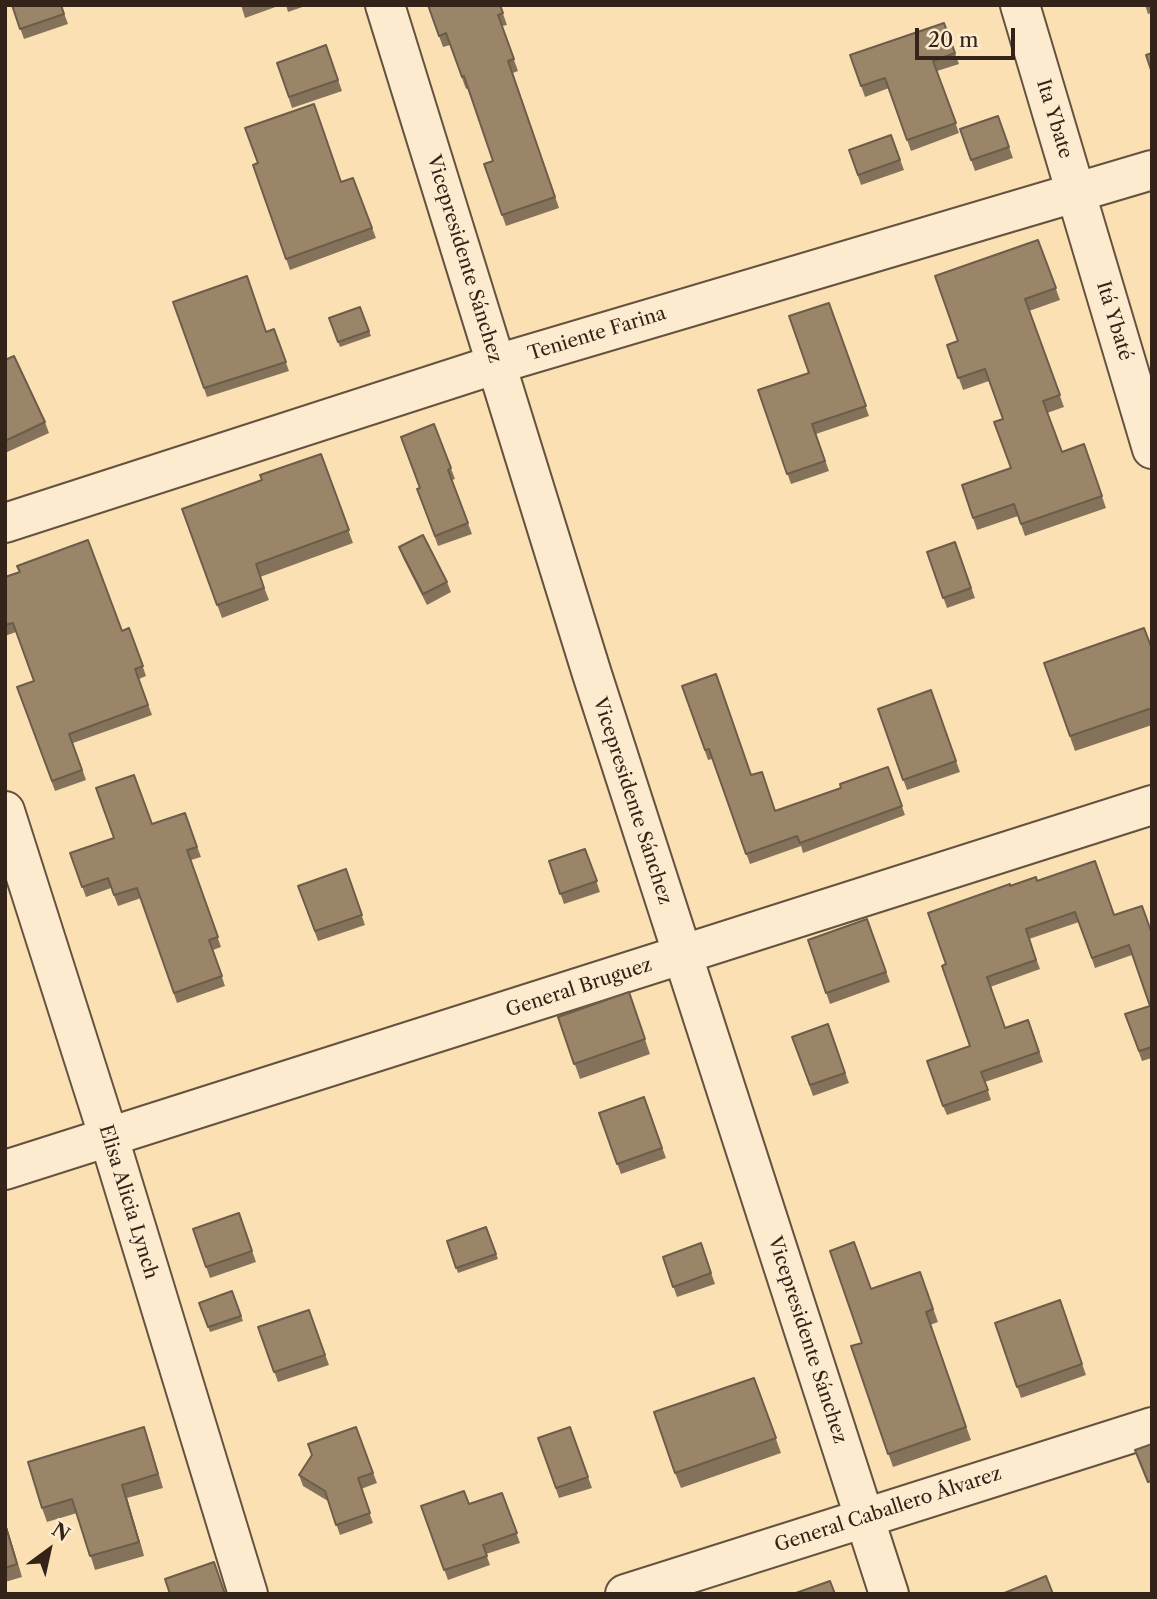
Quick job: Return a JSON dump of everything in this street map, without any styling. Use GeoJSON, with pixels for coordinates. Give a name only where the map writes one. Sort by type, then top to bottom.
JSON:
{"type":"FeatureCollection","features":[{"type":"Feature","properties":{"kind":"street","name":"Vicepresidente Sánchez"},"geometry":{"type":"LineString","coordinates":[[386,5],[592,674],[889,1594]]}},
{"type":"Feature","properties":{"kind":"street","name":"Ita Ybate"},"geometry":{"type":"LineString","coordinates":[[1020,5],[1075,192]]}},
{"type":"Feature","properties":{"kind":"street","name":"Teniente Farina"},"geometry":{"type":"LineString","coordinates":[[5,523],[497,364],[1152,170]]}},
{"type":"Feature","properties":{"kind":"street","name":"Itá Ybaté"},"geometry":{"type":"LineString","coordinates":[[1075,192],[1152,449]]}},
{"type":"Feature","properties":{"kind":"street","name":"General Bruguez"},"geometry":{"type":"LineString","coordinates":[[5,1170],[1152,805]]}},
{"type":"Feature","properties":{"kind":"street","name":"Elisa Alicia Lynch"},"geometry":{"type":"LineString","coordinates":[[5,811],[109,1138],[248,1594]]}},
{"type":"Feature","properties":{"kind":"street","name":"General Caballero Álvarez"},"geometry":{"type":"LineString","coordinates":[[625,1594],[1152,1427]]}},
{"type":"Feature","properties":{"kind":"building"},"geometry":{"type":"Polygon","coordinates":[[[12,5],[61,5],[64,14],[20,29],[12,5]]]}},
{"type":"Feature","properties":{"kind":"building"},"geometry":{"type":"Polygon","coordinates":[[[428,5],[500,5],[503,13],[498,15],[514,59],[508,61],[555,197],[502,215],[484,164],[493,161],[464,76],[462,77],[446,33],[439,36],[428,5]]]}},
{"type":"Feature","properties":{"kind":"building"},"geometry":{"type":"Polygon","coordinates":[[[944,23],[955,53],[933,61],[956,123],[907,140],[885,78],[861,86],[850,55],[944,23]]]}},
{"type":"Feature","properties":{"kind":"building"},"geometry":{"type":"Polygon","coordinates":[[[326,45],[338,80],[289,97],[277,63],[326,45]]]}},
{"type":"Feature","properties":{"kind":"building"},"geometry":{"type":"Polygon","coordinates":[[[1152,53],[1152,73],[1146,55],[1152,53]]]}},
{"type":"Feature","properties":{"kind":"building"},"geometry":{"type":"Polygon","coordinates":[[[314,104],[341,182],[353,178],[372,228],[286,259],[253,165],[258,163],[245,128],[314,104]]]}},
{"type":"Feature","properties":{"kind":"building"},"geometry":{"type":"Polygon","coordinates":[[[998,116],[1009,147],[971,160],[960,129],[998,116]]]}},
{"type":"Feature","properties":{"kind":"building"},"geometry":{"type":"Polygon","coordinates":[[[891,135],[900,160],[858,175],[849,150],[891,135]]]}},
{"type":"Feature","properties":{"kind":"building"},"geometry":{"type":"Polygon","coordinates":[[[1038,240],[1056,288],[1025,299],[1060,395],[1043,401],[1062,452],[1084,444],[1102,496],[1021,524],[1014,504],[973,518],[962,485],[1011,468],[994,422],[1003,419],[985,369],[958,378],[947,345],[958,341],[935,276],[1038,240]]]}},
{"type":"Feature","properties":{"kind":"building"},"geometry":{"type":"Polygon","coordinates":[[[247,276],[266,332],[274,329],[286,362],[204,388],[173,302],[247,276]]]}},
{"type":"Feature","properties":{"kind":"building"},"geometry":{"type":"Polygon","coordinates":[[[829,303],[866,406],[812,424],[825,461],[787,474],[758,390],[809,373],[789,316],[829,303]]]}},
{"type":"Feature","properties":{"kind":"building"},"geometry":{"type":"Polygon","coordinates":[[[360,307],[369,331],[338,342],[329,318],[360,307]]]}},
{"type":"Feature","properties":{"kind":"building"},"geometry":{"type":"Polygon","coordinates":[[[14,356],[45,422],[5,441],[5,360],[14,356]]]}},
{"type":"Feature","properties":{"kind":"building"},"geometry":{"type":"Polygon","coordinates":[[[434,424],[468,523],[435,536],[401,437],[434,424]]]}},
{"type":"Feature","properties":{"kind":"building"},"geometry":{"type":"Polygon","coordinates":[[[321,454],[349,530],[256,564],[264,588],[217,605],[182,509],[262,480],[260,475],[321,454]]]}},
{"type":"Feature","properties":{"kind":"building"},"geometry":{"type":"Polygon","coordinates":[[[423,535],[447,582],[423,594],[399,547],[423,535]]]}},
{"type":"Feature","properties":{"kind":"building"},"geometry":{"type":"Polygon","coordinates":[[[88,540],[122,631],[129,628],[143,666],[135,669],[148,705],[69,734],[82,770],[52,781],[17,687],[34,681],[13,623],[5,625],[5,577],[20,572],[17,566],[88,540]]]}},
{"type":"Feature","properties":{"kind":"building"},"geometry":{"type":"Polygon","coordinates":[[[955,542],[971,588],[943,598],[927,552],[955,542]]]}},
{"type":"Feature","properties":{"kind":"building"},"geometry":{"type":"Polygon","coordinates":[[[1144,628],[1152,649],[1152,708],[1070,736],[1044,663],[1144,628]]]}},
{"type":"Feature","properties":{"kind":"building"},"geometry":{"type":"Polygon","coordinates":[[[716,674],[751,775],[762,772],[775,811],[841,788],[840,784],[888,767],[902,806],[800,843],[797,836],[746,854],[709,749],[705,750],[682,686],[716,674]]]}},
{"type":"Feature","properties":{"kind":"building"},"geometry":{"type":"Polygon","coordinates":[[[931,690],[956,761],[903,780],[878,709],[931,690]]]}},
{"type":"Feature","properties":{"kind":"building"},"geometry":{"type":"Polygon","coordinates":[[[134,775],[152,824],[185,813],[197,847],[187,850],[218,937],[209,940],[222,976],[174,993],[137,888],[114,895],[108,878],[82,887],[70,853],[114,838],[96,788],[134,775]]]}},
{"type":"Feature","properties":{"kind":"building"},"geometry":{"type":"Polygon","coordinates":[[[585,849],[597,881],[560,894],[549,861],[585,849]]]}},
{"type":"Feature","properties":{"kind":"building"},"geometry":{"type":"Polygon","coordinates":[[[1095,861],[1114,915],[1142,906],[1152,934],[1152,1047],[1139,1051],[1125,1014],[1150,1006],[1129,945],[1092,958],[1075,912],[1026,929],[1036,960],[987,977],[1005,1028],[1028,1020],[1039,1052],[981,1072],[988,1090],[943,1106],[927,1061],[970,1046],[942,966],[946,964],[928,913],[1010,884],[1036,877],[1037,881],[1095,861]]]}},
{"type":"Feature","properties":{"kind":"building"},"geometry":{"type":"Polygon","coordinates":[[[346,869],[362,915],[315,931],[298,886],[346,869]]]}},
{"type":"Feature","properties":{"kind":"building"},"geometry":{"type":"Polygon","coordinates":[[[867,919],[886,972],[826,993],[808,940],[867,919]]]}},
{"type":"Feature","properties":{"kind":"building"},"geometry":{"type":"Polygon","coordinates":[[[629,992],[645,1039],[574,1064],[558,1017],[629,992]]]}},
{"type":"Feature","properties":{"kind":"building"},"geometry":{"type":"Polygon","coordinates":[[[828,1024],[845,1073],[810,1085],[792,1037],[828,1024]]]}},
{"type":"Feature","properties":{"kind":"building"},"geometry":{"type":"Polygon","coordinates":[[[644,1097],[662,1148],[617,1164],[599,1113],[644,1097]]]}},
{"type":"Feature","properties":{"kind":"building"},"geometry":{"type":"Polygon","coordinates":[[[239,1213],[252,1251],[206,1267],[193,1229],[239,1213]]]}},
{"type":"Feature","properties":{"kind":"building"},"geometry":{"type":"Polygon","coordinates":[[[486,1227],[496,1254],[456,1268],[447,1241],[486,1227]]]}},
{"type":"Feature","properties":{"kind":"building"},"geometry":{"type":"Polygon","coordinates":[[[854,1242],[871,1289],[920,1272],[933,1309],[926,1312],[966,1427],[888,1454],[851,1346],[862,1343],[830,1251],[854,1242]]]}},
{"type":"Feature","properties":{"kind":"building"},"geometry":{"type":"Polygon","coordinates":[[[701,1243],[711,1273],[673,1287],[663,1257],[701,1243]]]}},
{"type":"Feature","properties":{"kind":"building"},"geometry":{"type":"Polygon","coordinates":[[[232,1291],[241,1316],[208,1327],[199,1303],[232,1291]]]}},
{"type":"Feature","properties":{"kind":"building"},"geometry":{"type":"Polygon","coordinates":[[[1060,1300],[1082,1364],[1017,1387],[995,1323],[1060,1300]]]}},
{"type":"Feature","properties":{"kind":"building"},"geometry":{"type":"Polygon","coordinates":[[[309,1310],[325,1355],[274,1372],[258,1327],[309,1310]]]}},
{"type":"Feature","properties":{"kind":"building"},"geometry":{"type":"Polygon","coordinates":[[[754,1378],[776,1438],[675,1473],[654,1412],[754,1378]]]}},
{"type":"Feature","properties":{"kind":"building"},"geometry":{"type":"Polygon","coordinates":[[[144,1427],[158,1474],[122,1485],[139,1542],[90,1556],[72,1499],[42,1508],[28,1462],[144,1427]]]}},
{"type":"Feature","properties":{"kind":"building"},"geometry":{"type":"Polygon","coordinates":[[[356,1427],[373,1473],[358,1478],[370,1513],[336,1525],[325,1491],[299,1475],[312,1455],[308,1444],[356,1427]]]}},
{"type":"Feature","properties":{"kind":"building"},"geometry":{"type":"Polygon","coordinates":[[[570,1427],[588,1477],[556,1488],[538,1438],[570,1427]]]}},
{"type":"Feature","properties":{"kind":"building"},"geometry":{"type":"Polygon","coordinates":[[[1152,1444],[1152,1481],[1148,1482],[1135,1450],[1152,1444]]]}},
{"type":"Feature","properties":{"kind":"building"},"geometry":{"type":"Polygon","coordinates":[[[464,1491],[469,1504],[502,1493],[517,1533],[483,1545],[487,1556],[444,1570],[421,1506],[464,1491]]]}},
{"type":"Feature","properties":{"kind":"building"},"geometry":{"type":"Polygon","coordinates":[[[5,1524],[17,1564],[5,1568],[5,1524]]]}},
{"type":"Feature","properties":{"kind":"building"},"geometry":{"type":"Polygon","coordinates":[[[214,1562],[225,1594],[170,1594],[165,1579],[214,1562]]]}},
{"type":"Feature","properties":{"kind":"building"},"geometry":{"type":"Polygon","coordinates":[[[1046,1576],[1053,1594],[1002,1594],[1046,1576]]]}},
{"type":"Feature","properties":{"kind":"building"},"geometry":{"type":"Polygon","coordinates":[[[830,1581],[835,1594],[793,1594],[830,1581]]]}}]}
